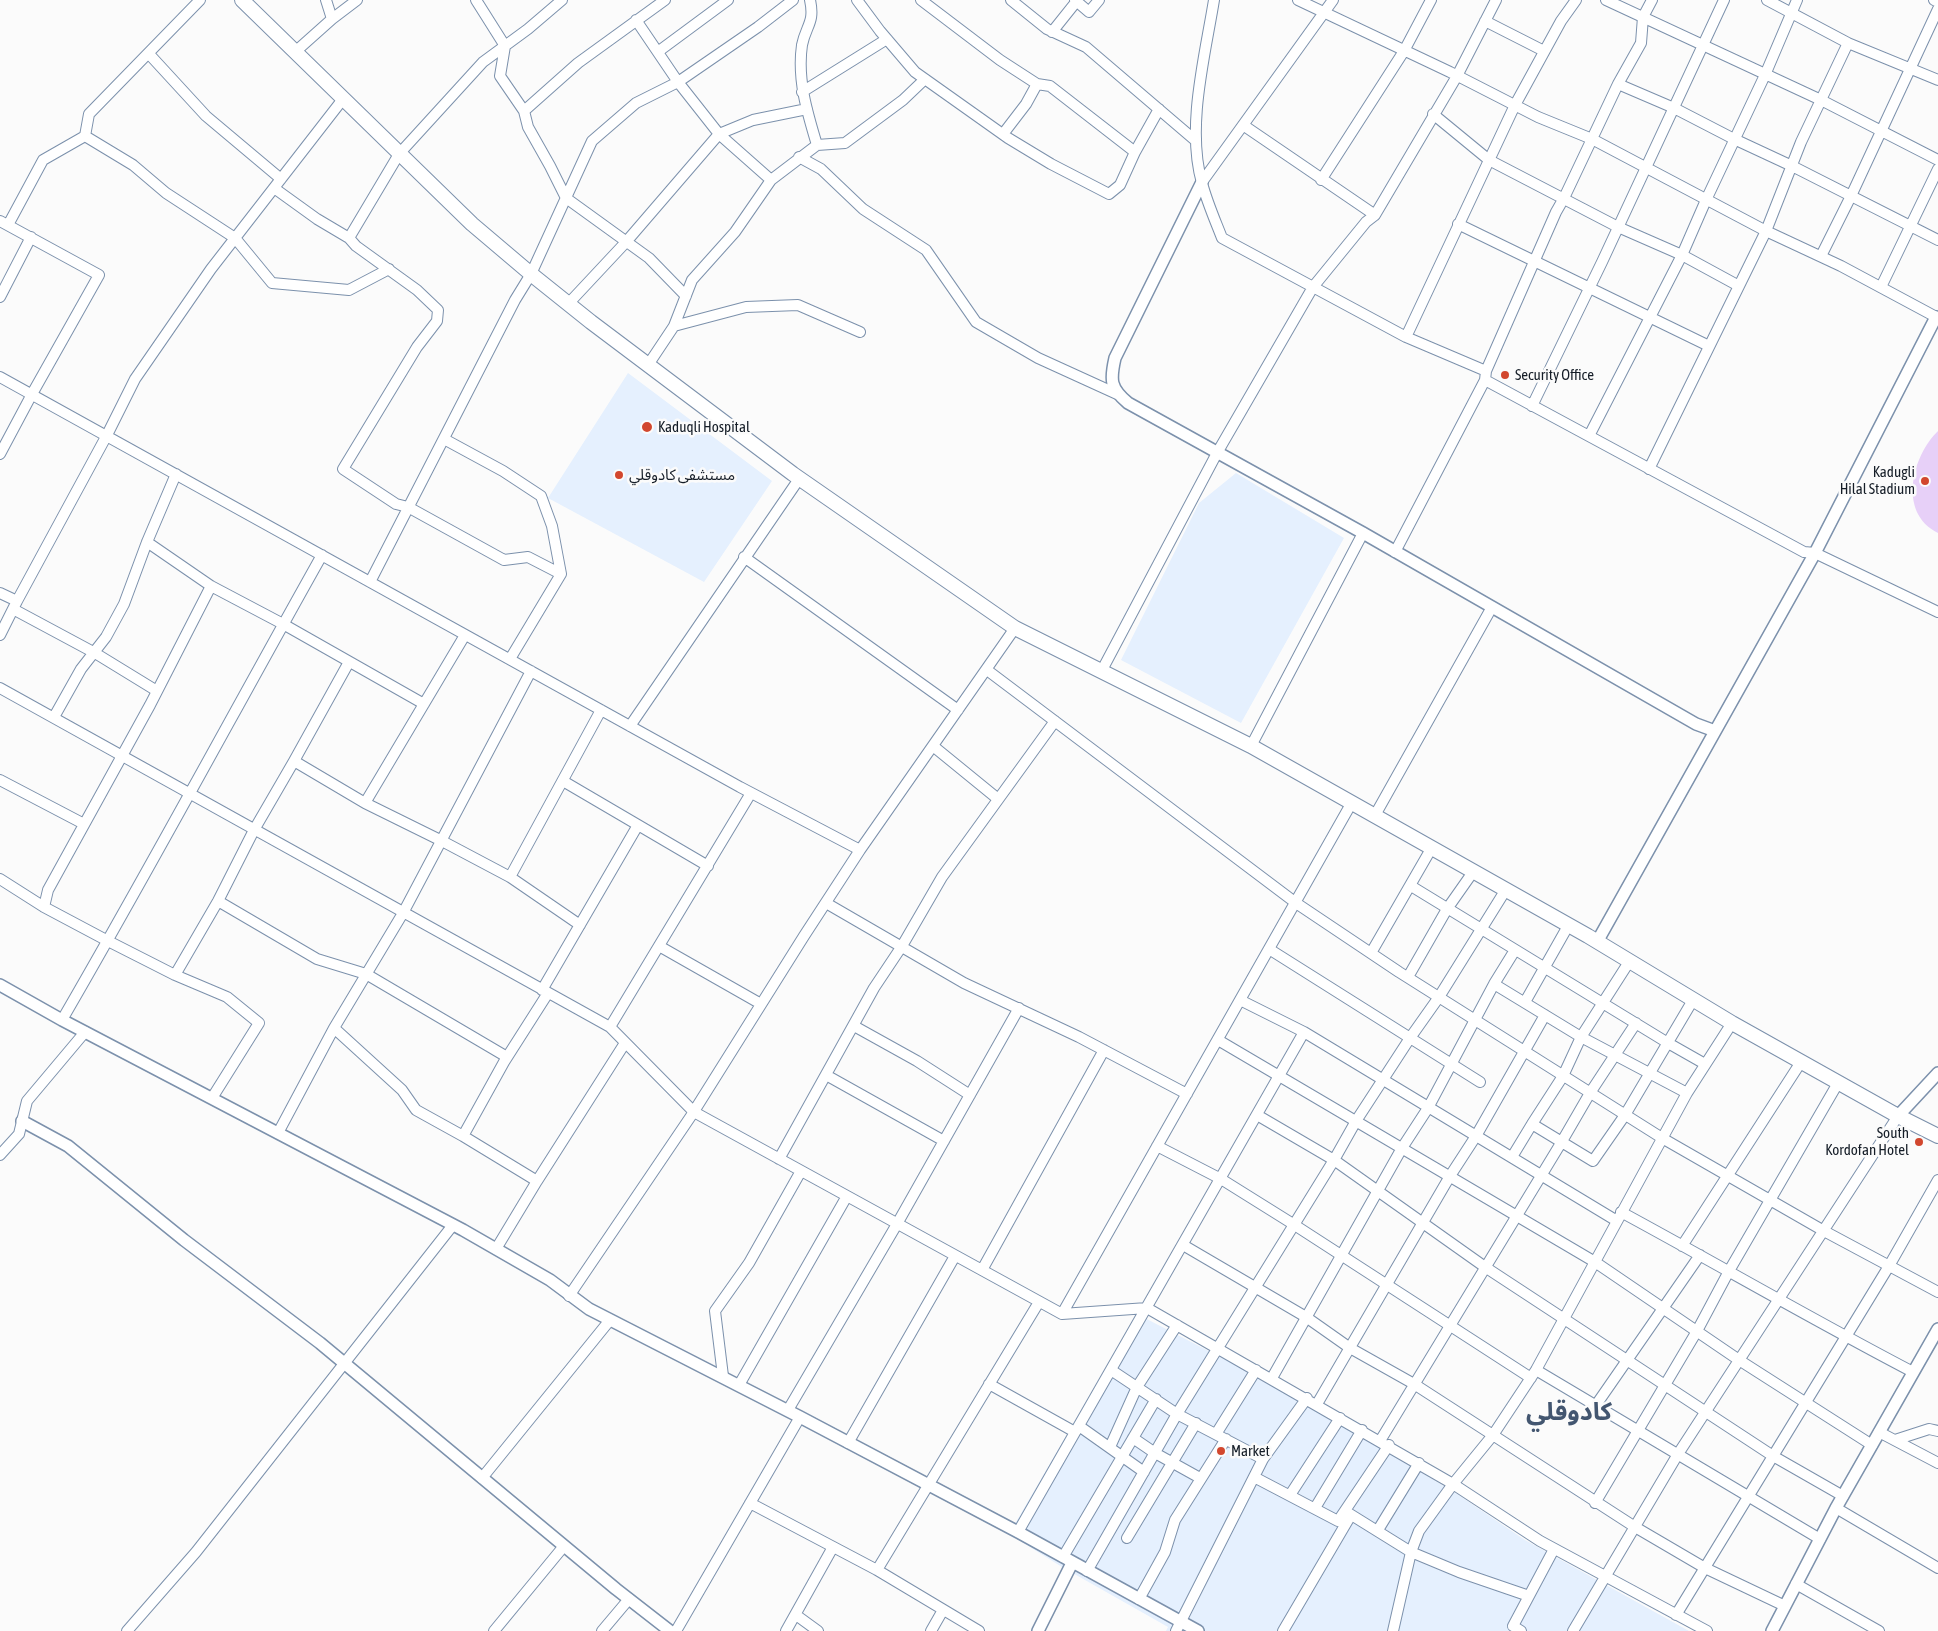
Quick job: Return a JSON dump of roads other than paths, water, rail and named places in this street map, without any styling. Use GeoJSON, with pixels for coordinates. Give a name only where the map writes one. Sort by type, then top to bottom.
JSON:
{"type":"FeatureCollection","features":[{"type":"Feature","properties":{"kind":"main road"},"geometry":{"type":"LineString","coordinates":[[242,0],[472,224],[530,274],[799,478],[1015,628],[1251,746],[1597,942],[1732,1023],[1898,1116],[1938,1136]]}},
{"type":"Feature","properties":{"kind":"street"},"geometry":{"type":"LineString","coordinates":[[86,136],[89,114],[200,0]]}},
{"type":"Feature","properties":{"kind":"street"},"geometry":{"type":"LineString","coordinates":[[326,0],[332,19]]}},
{"type":"Feature","properties":{"kind":"street"},"geometry":{"type":"LineString","coordinates":[[295,52],[332,19],[357,0]]}},
{"type":"Feature","properties":{"kind":"street"},"geometry":{"type":"LineString","coordinates":[[476,0],[505,46],[500,76],[524,111],[528,126],[566,198],[649,258],[686,296]]}},
{"type":"Feature","properties":{"kind":"street"},"geometry":{"type":"LineString","coordinates":[[348,238],[399,154],[483,62],[562,0]]}},
{"type":"Feature","properties":{"kind":"street"},"geometry":{"type":"LineString","coordinates":[[524,111],[578,63],[665,0]]}},
{"type":"Feature","properties":{"kind":"street"},"geometry":{"type":"LineString","coordinates":[[659,51],[728,0]]}},
{"type":"Feature","properties":{"kind":"street"},"geometry":{"type":"LineString","coordinates":[[370,582],[530,274],[592,141],[636,103],[678,82],[758,27],[793,0]]}},
{"type":"Feature","properties":{"kind":"street"},"geometry":{"type":"LineString","coordinates":[[810,0],[813,14],[802,45],[802,92],[817,144]]}},
{"type":"Feature","properties":{"kind":"street"},"geometry":{"type":"LineString","coordinates":[[856,0],[915,72],[1003,134],[1051,164],[1109,194],[1120,185],[1135,152],[1159,109]]}},
{"type":"Feature","properties":{"kind":"street"},"geometry":{"type":"LineString","coordinates":[[921,0],[1000,60],[1037,84],[1050,86],[1135,152]]}},
{"type":"Feature","properties":{"kind":"street"},"geometry":{"type":"LineString","coordinates":[[1011,0],[1052,32],[1086,48],[1196,141]]}},
{"type":"Feature","properties":{"kind":"street"},"geometry":{"type":"LineString","coordinates":[[1052,32],[1076,1],[1088,12],[1099,0]]}},
{"type":"Feature","properties":{"kind":"street"},"geometry":{"type":"LineString","coordinates":[[1214,0],[1198,95],[1196,141],[1202,182],[1222,238],[1406,337],[1485,376],[1532,406],[1804,552],[1815,553],[1938,612]]}},
{"type":"Feature","properties":{"kind":"street"},"geometry":{"type":"LineString","coordinates":[[1298,0],[1538,117],[1592,139],[1766,231],[1820,256],[1937,316],[1815,553],[1597,942]]}},
{"type":"Feature","properties":{"kind":"street"},"geometry":{"type":"LineString","coordinates":[[1117,394],[1110,378],[1114,358],[1202,182],[1333,0]]}},
{"type":"Feature","properties":{"kind":"street"},"geometry":{"type":"LineString","coordinates":[[1321,180],[1404,51],[1431,0]]}},
{"type":"Feature","properties":{"kind":"street"},"geometry":{"type":"LineString","coordinates":[[1101,672],[1218,453],[1313,287],[1366,222],[1375,215],[1457,76],[1496,0]]}},
{"type":"Feature","properties":{"kind":"street"},"geometry":{"type":"LineString","coordinates":[[1406,337],[1515,105],[1561,21],[1576,0]]}},
{"type":"Feature","properties":{"kind":"street"},"geometry":{"type":"LineString","coordinates":[[1606,0],[1821,100],[1938,160]]}},
{"type":"Feature","properties":{"kind":"street"},"geometry":{"type":"LineString","coordinates":[[1396,552],[1485,376],[1556,212],[1618,84],[1641,43],[1643,17],[1652,0]]}},
{"type":"Feature","properties":{"kind":"street"},"geometry":{"type":"LineString","coordinates":[[1532,406],[1589,289],[1724,0]]}},
{"type":"Feature","properties":{"kind":"street"},"geometry":{"type":"LineString","coordinates":[[1766,0],[1848,43],[1938,80]]}},
{"type":"Feature","properties":{"kind":"street"},"geometry":{"type":"LineString","coordinates":[[1590,436],[1682,255],[1797,0]]}},
{"type":"Feature","properties":{"kind":"street"},"geometry":{"type":"LineString","coordinates":[[1934,0],[1938,2]]}},
{"type":"Feature","properties":{"kind":"street"},"geometry":{"type":"LineString","coordinates":[[1820,256],[1912,69],[1938,10]]}},
{"type":"Feature","properties":{"kind":"street"},"geometry":{"type":"LineString","coordinates":[[636,20],[659,51],[678,82],[719,134],[771,180]]}},
{"type":"Feature","properties":{"kind":"street"},"geometry":{"type":"LineString","coordinates":[[1485,21],[1544,51]]}},
{"type":"Feature","properties":{"kind":"street"},"geometry":{"type":"LineString","coordinates":[[802,92],[887,39]]}},
{"type":"Feature","properties":{"kind":"street"},"geometry":{"type":"LineString","coordinates":[[1649,469],[1766,231],[1792,166],[1848,43]]}},
{"type":"Feature","properties":{"kind":"street"},"geometry":{"type":"LineString","coordinates":[[149,54],[206,116],[281,179]]}},
{"type":"Feature","properties":{"kind":"street"},"geometry":{"type":"LineString","coordinates":[[648,365],[674,326],[692,280],[735,232],[771,180],[817,144],[846,143],[903,100],[925,79]]}},
{"type":"Feature","properties":{"kind":"street"},"geometry":{"type":"LineString","coordinates":[[1003,134],[1026,104],[1037,84]]}},
{"type":"Feature","properties":{"kind":"street"},"geometry":{"type":"LineString","coordinates":[[1618,84],[1674,108],[1938,240]]}},
{"type":"Feature","properties":{"kind":"street"},"geometry":{"type":"LineString","coordinates":[[0,635],[107,435],[134,379],[211,269],[343,99]]}},
{"type":"Feature","properties":{"kind":"street"},"geometry":{"type":"LineString","coordinates":[[568,304],[626,242],[719,134],[754,120],[807,109]]}},
{"type":"Feature","properties":{"kind":"street"},"geometry":{"type":"LineString","coordinates":[[1433,114],[1489,160],[1618,227],[1682,255],[1739,286]]}},
{"type":"Feature","properties":{"kind":"street"},"geometry":{"type":"LineString","coordinates":[[1243,125],[1321,180],[1375,215]]}},
{"type":"Feature","properties":{"kind":"street"},"geometry":{"type":"LineString","coordinates":[[0,454],[99,276],[4,223],[43,160],[86,136]]}},
{"type":"Feature","properties":{"kind":"street"},"geometry":{"type":"LineString","coordinates":[[86,136],[133,165],[166,193],[235,238],[272,283],[349,290],[389,270]]}},
{"type":"Feature","properties":{"kind":"street"},"geometry":{"type":"LineString","coordinates":[[799,157],[821,169],[863,209],[926,250],[976,322],[1038,358],[1117,394],[1128,403],[1363,533],[1696,724],[1715,731]]}},
{"type":"Feature","properties":{"kind":"street"},"geometry":{"type":"LineString","coordinates":[[1881,287],[1938,169]]}},
{"type":"Feature","properties":{"kind":"street"},"geometry":{"type":"LineString","coordinates":[[274,188],[348,238],[417,290],[438,310],[437,321],[417,347],[343,469],[396,504],[408,507],[504,560],[528,557],[561,574]]}},
{"type":"Feature","properties":{"kind":"street"},"geometry":{"type":"LineString","coordinates":[[1458,224],[1710,346]]}},
{"type":"Feature","properties":{"kind":"street"},"geometry":{"type":"LineString","coordinates":[[0,296],[31,237]]}},
{"type":"Feature","properties":{"kind":"street"},"geometry":{"type":"LineString","coordinates":[[674,326],[746,307],[798,306],[860,332]]}},
{"type":"Feature","properties":{"kind":"street"},"geometry":{"type":"LineString","coordinates":[[0,377],[751,793],[860,850]]}},
{"type":"Feature","properties":{"kind":"street"},"geometry":{"type":"LineString","coordinates":[[444,439],[503,471],[541,496],[552,526],[561,574],[510,659]]}},
{"type":"Feature","properties":{"kind":"street"},"geometry":{"type":"LineString","coordinates":[[54,717],[81,669],[106,637],[124,604],[147,542],[176,474]]}},
{"type":"Feature","properties":{"kind":"street"},"geometry":{"type":"LineString","coordinates":[[630,726],[799,478]]}},
{"type":"Feature","properties":{"kind":"street"},"geometry":{"type":"LineString","coordinates":[[1251,746],[1363,533]]}},
{"type":"Feature","properties":{"kind":"street"},"geometry":{"type":"LineString","coordinates":[[147,542],[212,586],[424,704]]}},
{"type":"Feature","properties":{"kind":"street"},"geometry":{"type":"LineString","coordinates":[[62,1020],[108,941],[322,555]]}},
{"type":"Feature","properties":{"kind":"street"},"geometry":{"type":"LineString","coordinates":[[744,557],[958,710]]}},
{"type":"Feature","properties":{"kind":"street"},"geometry":{"type":"LineString","coordinates":[[44,907],[48,890],[212,586]]}},
{"type":"Feature","properties":{"kind":"street"},"geometry":{"type":"LineString","coordinates":[[0,593],[15,605],[157,691]]}},
{"type":"Feature","properties":{"kind":"street"},"geometry":{"type":"LineString","coordinates":[[1374,816],[1492,607]]}},
{"type":"Feature","properties":{"kind":"street"},"geometry":{"type":"LineString","coordinates":[[569,1296],[694,1112],[860,850],[1015,628]]}},
{"type":"Feature","properties":{"kind":"street"},"geometry":{"type":"LineString","coordinates":[[365,803],[465,635]]}},
{"type":"Feature","properties":{"kind":"street"},"geometry":{"type":"LineString","coordinates":[[175,975],[218,902],[254,830],[349,662]]}},
{"type":"Feature","properties":{"kind":"street"},"geometry":{"type":"LineString","coordinates":[[987,670],[1296,903],[1408,978],[1662,1138],[1824,1231],[1938,1292]]}},
{"type":"Feature","properties":{"kind":"street"},"geometry":{"type":"LineString","coordinates":[[278,1133],[334,1028],[442,841],[531,671]]}},
{"type":"Feature","properties":{"kind":"street"},"geometry":{"type":"LineString","coordinates":[[0,688],[610,1027],[694,1112],[779,1159],[1062,1314],[1147,1308],[1454,1484],[1554,1549],[1706,1631]]}},
{"type":"Feature","properties":{"kind":"street"},"geometry":{"type":"LineString","coordinates":[[510,878],[601,710]]}},
{"type":"Feature","properties":{"kind":"street"},"geometry":{"type":"LineString","coordinates":[[779,1159],[874,988],[902,946],[942,876],[1055,721]]}},
{"type":"Feature","properties":{"kind":"street"},"geometry":{"type":"LineString","coordinates":[[933,746],[998,799]]}},
{"type":"Feature","properties":{"kind":"street"},"geometry":{"type":"LineString","coordinates":[[294,761],[365,803],[442,841],[510,878],[580,925]]}},
{"type":"Feature","properties":{"kind":"street"},"geometry":{"type":"LineString","coordinates":[[0,780],[84,824]]}},
{"type":"Feature","properties":{"kind":"street"},"geometry":{"type":"LineString","coordinates":[[563,781],[708,866]]}},
{"type":"Feature","properties":{"kind":"street"},"geometry":{"type":"LineString","coordinates":[[610,1027],[751,793]]}},
{"type":"Feature","properties":{"kind":"street"},"geometry":{"type":"LineString","coordinates":[[1062,1314],[1351,804]]}},
{"type":"Feature","properties":{"kind":"street"},"geometry":{"type":"LineString","coordinates":[[463,1136],[580,925],[638,825]]}},
{"type":"Feature","properties":{"kind":"street"},"geometry":{"type":"LineString","coordinates":[[1370,953],[1431,849]]}},
{"type":"Feature","properties":{"kind":"street"},"geometry":{"type":"LineString","coordinates":[[1408,978],[1447,909],[1473,872]]}},
{"type":"Feature","properties":{"kind":"street"},"geometry":{"type":"LineString","coordinates":[[0,879],[44,907],[108,941],[175,975],[227,997],[259,1023],[212,1098]]}},
{"type":"Feature","properties":{"kind":"street"},"geometry":{"type":"LineString","coordinates":[[1411,886],[1705,1064]]}},
{"type":"Feature","properties":{"kind":"street"},"geometry":{"type":"LineString","coordinates":[[1087,1571],[1177,1414],[1334,1160],[1356,1121],[1439,997],[1505,891]]}},
{"type":"Feature","properties":{"kind":"street"},"geometry":{"type":"LineString","coordinates":[[218,902],[317,959],[366,974],[507,1057]]}},
{"type":"Feature","properties":{"kind":"street"},"geometry":{"type":"LineString","coordinates":[[826,903],[964,983],[1104,1050],[1187,1094]]}},
{"type":"Feature","properties":{"kind":"street"},"geometry":{"type":"LineString","coordinates":[[1525,1002],[1568,926]]}},
{"type":"Feature","properties":{"kind":"street"},"geometry":{"type":"LineString","coordinates":[[659,946],[761,1004]]}},
{"type":"Feature","properties":{"kind":"street"},"geometry":{"type":"LineString","coordinates":[[1269,949],[1480,1082]]}},
{"type":"Feature","properties":{"kind":"street"},"geometry":{"type":"LineString","coordinates":[[1272,1378],[1402,1148],[1428,1108],[1474,1020],[1515,950]]}},
{"type":"Feature","properties":{"kind":"street"},"geometry":{"type":"LineString","coordinates":[[1512,1157],[1563,1076],[1581,1037],[1629,962]]}},
{"type":"Feature","properties":{"kind":"street"},"geometry":{"type":"LineString","coordinates":[[1494,984],[1581,1037],[1687,1093]]}},
{"type":"Feature","properties":{"kind":"street"},"geometry":{"type":"LineString","coordinates":[[0,985],[62,1020],[453,1225],[550,1280],[569,1296],[589,1309],[723,1376],[1018,1532],[1139,1599],[1179,1626],[1198,1631]]}},
{"type":"Feature","properties":{"kind":"street"},"geometry":{"type":"LineString","coordinates":[[1240,1000],[1304,1032],[1541,1175],[1619,1217],[1700,1255],[1846,1337],[1913,1372]]}},
{"type":"Feature","properties":{"kind":"street"},"geometry":{"type":"LineString","coordinates":[[1532,1124],[1593,1161],[1651,1074],[1694,1000]]}},
{"type":"Feature","properties":{"kind":"street"},"geometry":{"type":"LineString","coordinates":[[788,1410],[897,1224],[1019,1008]]}},
{"type":"Feature","properties":{"kind":"street"},"geometry":{"type":"LineString","coordinates":[[1317,1404],[1450,1176],[1476,1136],[1523,1050],[1545,1015]]}},
{"type":"Feature","properties":{"kind":"street"},"geometry":{"type":"LineString","coordinates":[[1283,1631],[1348,1513],[1414,1384],[1590,1092],[1636,1023]]}},
{"type":"Feature","properties":{"kind":"street"},"geometry":{"type":"LineString","coordinates":[[1393,1631],[1411,1552],[1419,1531],[1493,1435],[1533,1374],[1687,1093],[1732,1023]]}},
{"type":"Feature","properties":{"kind":"street"},"geometry":{"type":"LineString","coordinates":[[854,1026],[970,1094]]}},
{"type":"Feature","properties":{"kind":"street"},"geometry":{"type":"LineString","coordinates":[[334,1028],[402,1090],[416,1110],[537,1181]]}},
{"type":"Feature","properties":{"kind":"street"},"geometry":{"type":"LineString","coordinates":[[0,1155],[19,1134],[27,1101],[85,1032]]}},
{"type":"Feature","properties":{"kind":"street"},"geometry":{"type":"LineString","coordinates":[[1018,1532],[1304,1032]]}},
{"type":"Feature","properties":{"kind":"street"},"geometry":{"type":"LineString","coordinates":[[1218,1040],[1595,1262],[1739,1360],[1872,1444]]}},
{"type":"Feature","properties":{"kind":"street"},"geometry":{"type":"LineString","coordinates":[[496,1249],[625,1043]]}},
{"type":"Feature","properties":{"kind":"street"},"geometry":{"type":"LineString","coordinates":[[982,1270],[1104,1050]]}},
{"type":"Feature","properties":{"kind":"street"},"geometry":{"type":"LineString","coordinates":[[1682,1246],[1801,1062]]}},
{"type":"Feature","properties":{"kind":"street"},"geometry":{"type":"LineString","coordinates":[[1573,1631],[1678,1454],[1898,1116],[1938,1073]]}},
{"type":"Feature","properties":{"kind":"street"},"geometry":{"type":"LineString","coordinates":[[826,1075],[944,1141]]}},
{"type":"Feature","properties":{"kind":"street"},"geometry":{"type":"LineString","coordinates":[[1595,1502],[1697,1331],[1838,1082]]}},
{"type":"Feature","properties":{"kind":"street"},"geometry":{"type":"LineString","coordinates":[[1257,1115],[1334,1160],[1422,1224],[1486,1267],[1774,1456],[1843,1496]]}},
{"type":"Feature","properties":{"kind":"street"},"geometry":{"type":"LineString","coordinates":[[22,1122],[68,1146],[184,1240],[344,1363],[564,1546],[670,1631]]}},
{"type":"Feature","properties":{"kind":"street"},"geometry":{"type":"LineString","coordinates":[[1158,1146],[1220,1179],[1342,1255],[1386,1285],[1533,1374],[1596,1405],[1820,1538]]}},
{"type":"Feature","properties":{"kind":"street"},"geometry":{"type":"LineString","coordinates":[[723,1376],[715,1311],[750,1264],[801,1171]]}},
{"type":"Feature","properties":{"kind":"street"},"geometry":{"type":"LineString","coordinates":[[1676,1615],[1889,1266],[1938,1180]]}},
{"type":"Feature","properties":{"kind":"street"},"geometry":{"type":"LineString","coordinates":[[739,1385],[847,1196]]}},
{"type":"Feature","properties":{"kind":"street"},"geometry":{"type":"LineString","coordinates":[[127,1631],[196,1552],[453,1225]]}},
{"type":"Feature","properties":{"kind":"street"},"geometry":{"type":"LineString","coordinates":[[1183,1245],[1306,1317],[1350,1348],[1414,1384],[1634,1527],[1705,1568],[1785,1606]]}},
{"type":"Feature","properties":{"kind":"street"},"geometry":{"type":"LineString","coordinates":[[1596,1405],[1700,1255]]}},
{"type":"Feature","properties":{"kind":"street"},"geometry":{"type":"LineString","coordinates":[[848,1442],[955,1256]]}},
{"type":"Feature","properties":{"kind":"street"},"geometry":{"type":"LineString","coordinates":[[877,1570],[1039,1302]]}},
{"type":"Feature","properties":{"kind":"street"},"geometry":{"type":"LineString","coordinates":[[482,1478],[610,1320]]}},
{"type":"Feature","properties":{"kind":"street"},"geometry":{"type":"LineString","coordinates":[[1110,1447],[1137,1387],[1177,1324]]}},
{"type":"Feature","properties":{"kind":"street"},"geometry":{"type":"LineString","coordinates":[[1772,1631],[1836,1508],[1938,1330]]}},
{"type":"Feature","properties":{"kind":"street"},"geometry":{"type":"LineString","coordinates":[[1112,1370],[1177,1414],[1263,1459]]}},
{"type":"Feature","properties":{"kind":"street"},"geometry":{"type":"LineString","coordinates":[[1139,1599],[1165,1552],[1175,1520],[1200,1478],[1256,1370]]}},
{"type":"Feature","properties":{"kind":"street"},"geometry":{"type":"LineString","coordinates":[[989,1384],[1110,1447],[1144,1472]]}},
{"type":"Feature","properties":{"kind":"street"},"geometry":{"type":"LineString","coordinates":[[1179,1626],[1263,1459],[1307,1398]]}},
{"type":"Feature","properties":{"kind":"street"},"geometry":{"type":"LineString","coordinates":[[1038,1631],[1067,1560],[1122,1457],[1156,1399]]}},
{"type":"Feature","properties":{"kind":"street"},"geometry":{"type":"LineString","coordinates":[[676,1631],[800,1417]]}},
{"type":"Feature","properties":{"kind":"street"},"geometry":{"type":"LineString","coordinates":[[1290,1495],[1340,1418]]}},
{"type":"Feature","properties":{"kind":"street"},"geometry":{"type":"LineString","coordinates":[[1127,1538],[1196,1424]]}},
{"type":"Feature","properties":{"kind":"street"},"geometry":{"type":"LineString","coordinates":[[1895,1440],[1930,1429],[1938,1432]]}},
{"type":"Feature","properties":{"kind":"street"},"geometry":{"type":"LineString","coordinates":[[1315,1508],[1362,1430]]}},
{"type":"Feature","properties":{"kind":"street"},"geometry":{"type":"LineString","coordinates":[[1879,1432],[1938,1462]]}},
{"type":"Feature","properties":{"kind":"street"},"geometry":{"type":"LineString","coordinates":[[1133,1438],[1154,1453],[1200,1478]]}},
{"type":"Feature","properties":{"kind":"street"},"geometry":{"type":"LineString","coordinates":[[1378,1530],[1418,1463]]}},
{"type":"Feature","properties":{"kind":"street"},"geometry":{"type":"LineString","coordinates":[[1254,1477],[1338,1521],[1348,1513]]}},
{"type":"Feature","properties":{"kind":"street"},"geometry":{"type":"LineString","coordinates":[[750,1503],[877,1570],[979,1631]]}},
{"type":"Feature","properties":{"kind":"street"},"geometry":{"type":"LineString","coordinates":[[1836,1508],[1938,1568]]}},
{"type":"Feature","properties":{"kind":"street"},"geometry":{"type":"LineString","coordinates":[[1348,1513],[1411,1552],[1459,1572],[1529,1596]]}},
{"type":"Feature","properties":{"kind":"street"},"geometry":{"type":"LineString","coordinates":[[494,1631],[564,1546]]}},
{"type":"Feature","properties":{"kind":"street"},"geometry":{"type":"LineString","coordinates":[[786,1631],[833,1547]]}},
{"type":"Feature","properties":{"kind":"street"},"geometry":{"type":"LineString","coordinates":[[1521,1631],[1513,1626],[1554,1549]]}},
{"type":"Feature","properties":{"kind":"street"},"geometry":{"type":"LineString","coordinates":[[1796,1584],[1866,1628],[1879,1631]]}},
{"type":"Feature","properties":{"kind":"street"},"geometry":{"type":"LineString","coordinates":[[602,1631],[629,1599]]}},
{"type":"Feature","properties":{"kind":"street"},"geometry":{"type":"LineString","coordinates":[[930,1631],[943,1610]]}},
{"type":"Feature","properties":{"kind":"street"},"geometry":{"type":"LineString","coordinates":[[796,1615],[818,1631]]}},
{"type":"Feature","properties":{"kind":"place","name":"Security Office"},"geometry":{"type":"Point","coordinates":[1505,375]}},
{"type":"Feature","properties":{"kind":"place","name":"Kaduqli Hospital"},"geometry":{"type":"Point","coordinates":[647,427]}},
{"type":"Feature","properties":{"kind":"place","name":"مستشفى كادوقلي"},"geometry":{"type":"Point","coordinates":[619,475]}},
{"type":"Feature","properties":{"kind":"place","name":"Kadugli Hilal Stadium"},"geometry":{"type":"Point","coordinates":[1925,481]}},
{"type":"Feature","properties":{"kind":"place","name":"South Kordofan Hotel"},"geometry":{"type":"Point","coordinates":[1919,1142]}},
{"type":"Feature","properties":{"kind":"place","name":"Market"},"geometry":{"type":"Point","coordinates":[1221,1451]}},
{"type":"Feature","properties":{"kind":"district","name":"كادوقلي"},"geometry":{"type":"Point","coordinates":[1569,1412]}}]}
